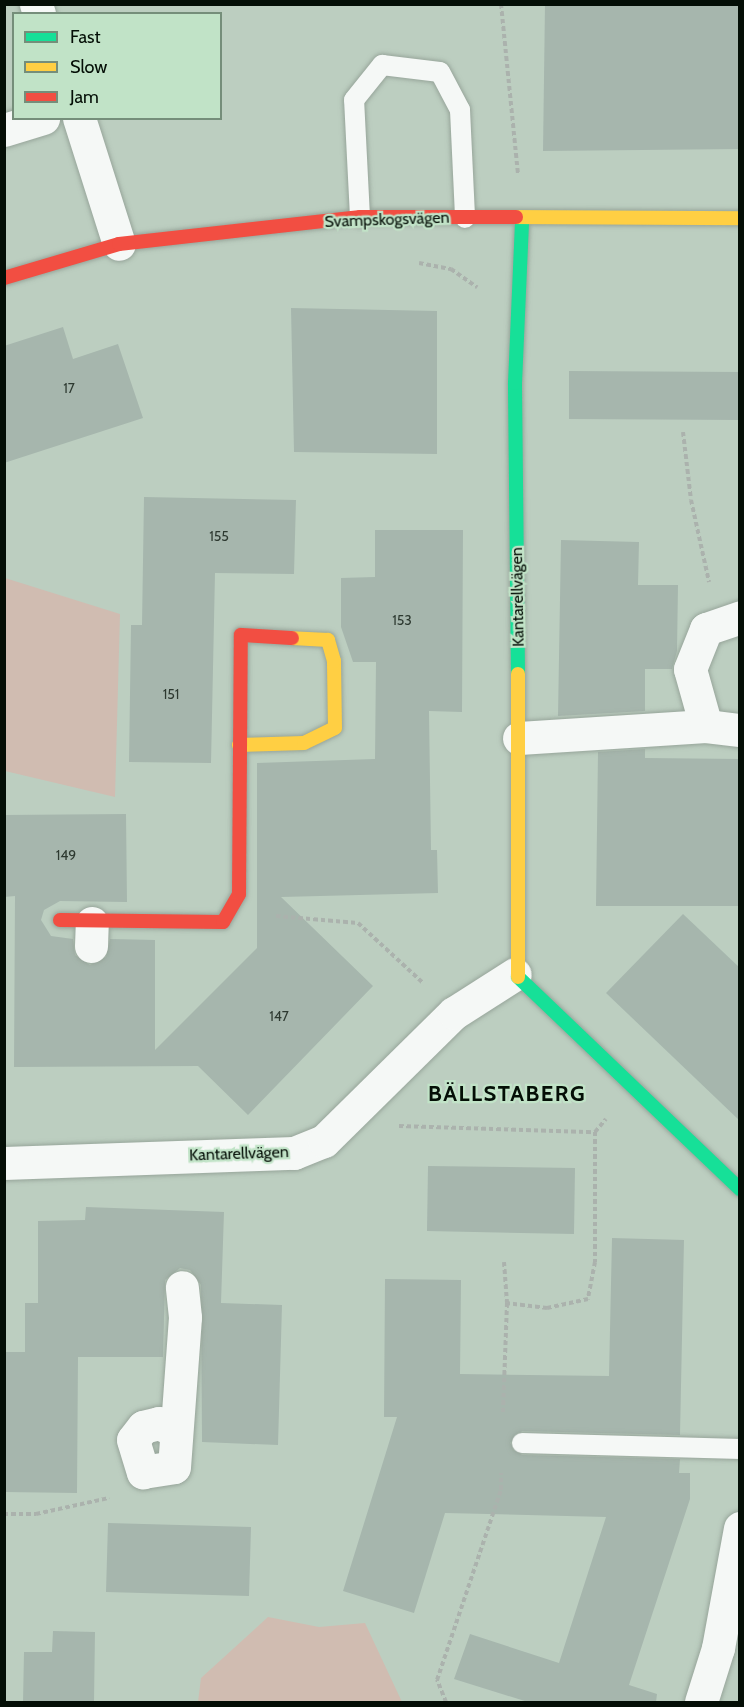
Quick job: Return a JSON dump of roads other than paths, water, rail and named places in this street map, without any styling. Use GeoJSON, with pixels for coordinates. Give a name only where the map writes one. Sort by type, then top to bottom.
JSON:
{"type":"FeatureCollection","features":[{"type":"Feature","properties":{"kind":"street"},"geometry":{"type":"LineString","coordinates":[[4,130],[36,120]]}},
{"type":"Feature","properties":{"kind":"street"},"geometry":{"type":"LineString","coordinates":[[80,120],[119,244]]}},
{"type":"Feature","properties":{"kind":"street","name":"Svampskogsvägen"},"geometry":{"type":"LineString","coordinates":[[4,278],[119,244],[360,217],[522,220],[740,218]]}},
{"type":"Feature","properties":{"kind":"street","name":"Kantarellvägen"},"geometry":{"type":"LineString","coordinates":[[4,1163],[294,1153],[324,1141],[454,1013],[515,974],[519,738],[515,383],[522,220]]}},
{"type":"Feature","properties":{"kind":"street"},"geometry":{"type":"LineString","coordinates":[[705,726],[690,669],[706,629],[731,620]]}},
{"type":"Feature","properties":{"kind":"street"},"geometry":{"type":"LineString","coordinates":[[60,920],[92,935],[223,921],[239,894],[238,745],[241,635],[328,640],[334,661],[335,728],[304,743],[238,745]]}},
{"type":"Feature","properties":{"kind":"street"},"geometry":{"type":"LineString","coordinates":[[519,738],[705,726],[740,730]]}},
{"type":"Feature","properties":{"kind":"street"},"geometry":{"type":"LineString","coordinates":[[515,974],[740,1190]]}},
{"type":"Feature","properties":{"kind":"street"},"geometry":{"type":"LineString","coordinates":[[143,1472],[174,1467],[185,1317],[182,1287]]}},
{"type":"Feature","properties":{"kind":"street"},"geometry":{"type":"LineString","coordinates":[[701,1702],[718,1648],[740,1528]]}},
{"type":"Feature","properties":{"kind":"lane"},"geometry":{"type":"LineString","coordinates":[[360,217],[354,100],[382,65],[440,72],[460,110],[465,218]]}},
{"type":"Feature","properties":{"kind":"lane"},"geometry":{"type":"LineString","coordinates":[[522,1443],[740,1449]]}},
{"type":"Feature","properties":{"kind":"district","name":"BÄLLSTABERG"},"geometry":{"type":"Point","coordinates":[507,1094]}}]}
